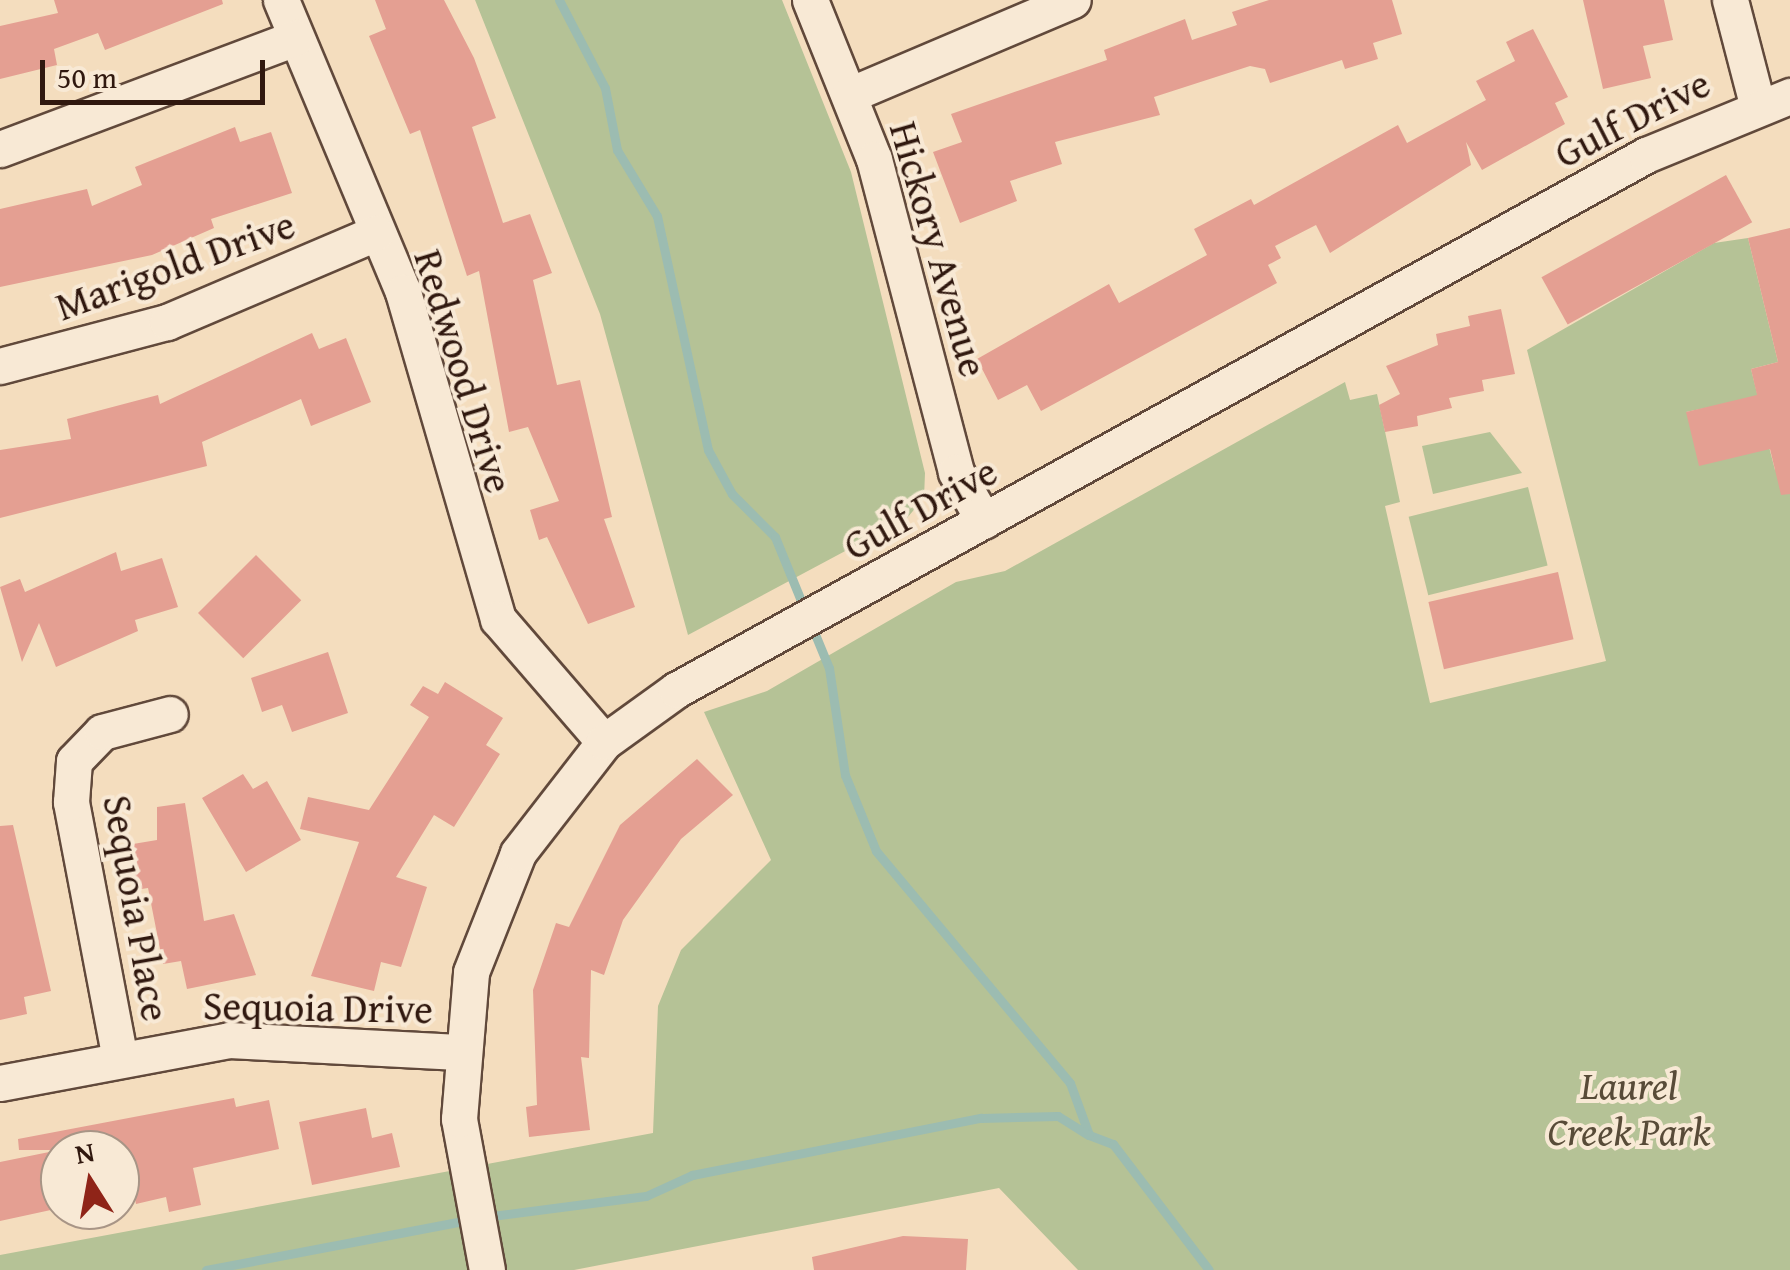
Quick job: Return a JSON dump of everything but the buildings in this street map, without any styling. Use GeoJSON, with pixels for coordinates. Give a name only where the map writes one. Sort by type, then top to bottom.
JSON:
{"type":"FeatureCollection","features":[{"type":"Feature","properties":{"kind":"street","name":"Redwood Drive"},"geometry":{"type":"LineString","coordinates":[[280,0],[416,333],[498,619],[604,742]]}},
{"type":"Feature","properties":{"kind":"street","name":"Hickory Avenue"},"geometry":{"type":"LineString","coordinates":[[810,0],[848,95],[956,472],[984,521]]}},
{"type":"Feature","properties":{"kind":"street"},"geometry":{"type":"LineString","coordinates":[[848,95],[1073,0]]}},
{"type":"Feature","properties":{"kind":"street"},"geometry":{"type":"LineString","coordinates":[[1730,0],[1774,100]]}},
{"type":"Feature","properties":{"kind":"street"},"geometry":{"type":"LineString","coordinates":[[0,150],[296,38]]}},
{"type":"Feature","properties":{"kind":"street","name":"Gulf Drive"},"geometry":{"type":"LineString","coordinates":[[483,1254],[472,1193],[459,1052],[470,972],[502,882],[535,825],[604,742],[762,644],[1646,155],[1774,100]]}},
{"type":"Feature","properties":{"kind":"street","name":"Marigold Drive"},"geometry":{"type":"LineString","coordinates":[[0,366],[167,322],[376,233]]}},
{"type":"Feature","properties":{"kind":"street","name":"Sequoia Place"},"geometry":{"type":"LineString","coordinates":[[120,1059],[71,802],[74,761],[102,732],[170,714]]}},
{"type":"Feature","properties":{"kind":"street","name":"Sequoia Drive"},"geometry":{"type":"LineString","coordinates":[[0,1083],[229,1040],[459,1052]]}},
{"type":"Feature","properties":{"kind":"green space"},"geometry":{"type":"Polygon","coordinates":[[[475,0],[782,0],[851,172],[925,473],[924,498],[907,518],[688,635],[600,314],[475,0]]]}},
{"type":"Feature","properties":{"kind":"green space","name":"Laurel Creek Park"},"geometry":{"type":"Polygon","coordinates":[[[1748,238],[1778,362],[1751,369],[1758,397],[1686,412],[1768,443],[1775,470],[1790,466],[1790,1270],[1078,1270],[999,1188],[574,1270],[0,1270],[0,1255],[653,1133],[658,1006],[681,950],[771,860],[704,712],[767,691],[956,582],[1005,571],[1345,382],[1350,400],[1377,394],[1400,502],[1385,506],[1430,703],[1606,661],[1527,350],[1714,243],[1748,238]]]}},
{"type":"Feature","properties":{"kind":"green space"},"geometry":{"type":"Polygon","coordinates":[[[1490,432],[1522,473],[1433,494],[1422,446],[1490,432]]]}},
{"type":"Feature","properties":{"kind":"green space"},"geometry":{"type":"Polygon","coordinates":[[[1528,487],[1548,566],[1428,595],[1409,517],[1528,487]]]}},
{"type":"Feature","properties":{"kind":"waterway"},"geometry":{"type":"LineString","coordinates":[[559,0],[605,88],[617,150],[657,216],[708,450],[732,494],[775,537],[804,608]]}},
{"type":"Feature","properties":{"kind":"waterway"},"geometry":{"type":"LineString","coordinates":[[810,622],[829,668],[845,775],[876,851],[1070,1083],[1089,1135],[1113,1144],[1209,1270]]}},
{"type":"Feature","properties":{"kind":"waterway"},"geometry":{"type":"LineString","coordinates":[[484,1217],[646,1196],[692,1175],[981,1118],[1058,1116],[1089,1135]]}},
{"type":"Feature","properties":{"kind":"waterway"},"geometry":{"type":"LineString","coordinates":[[206,1270],[468,1220]]}}]}
